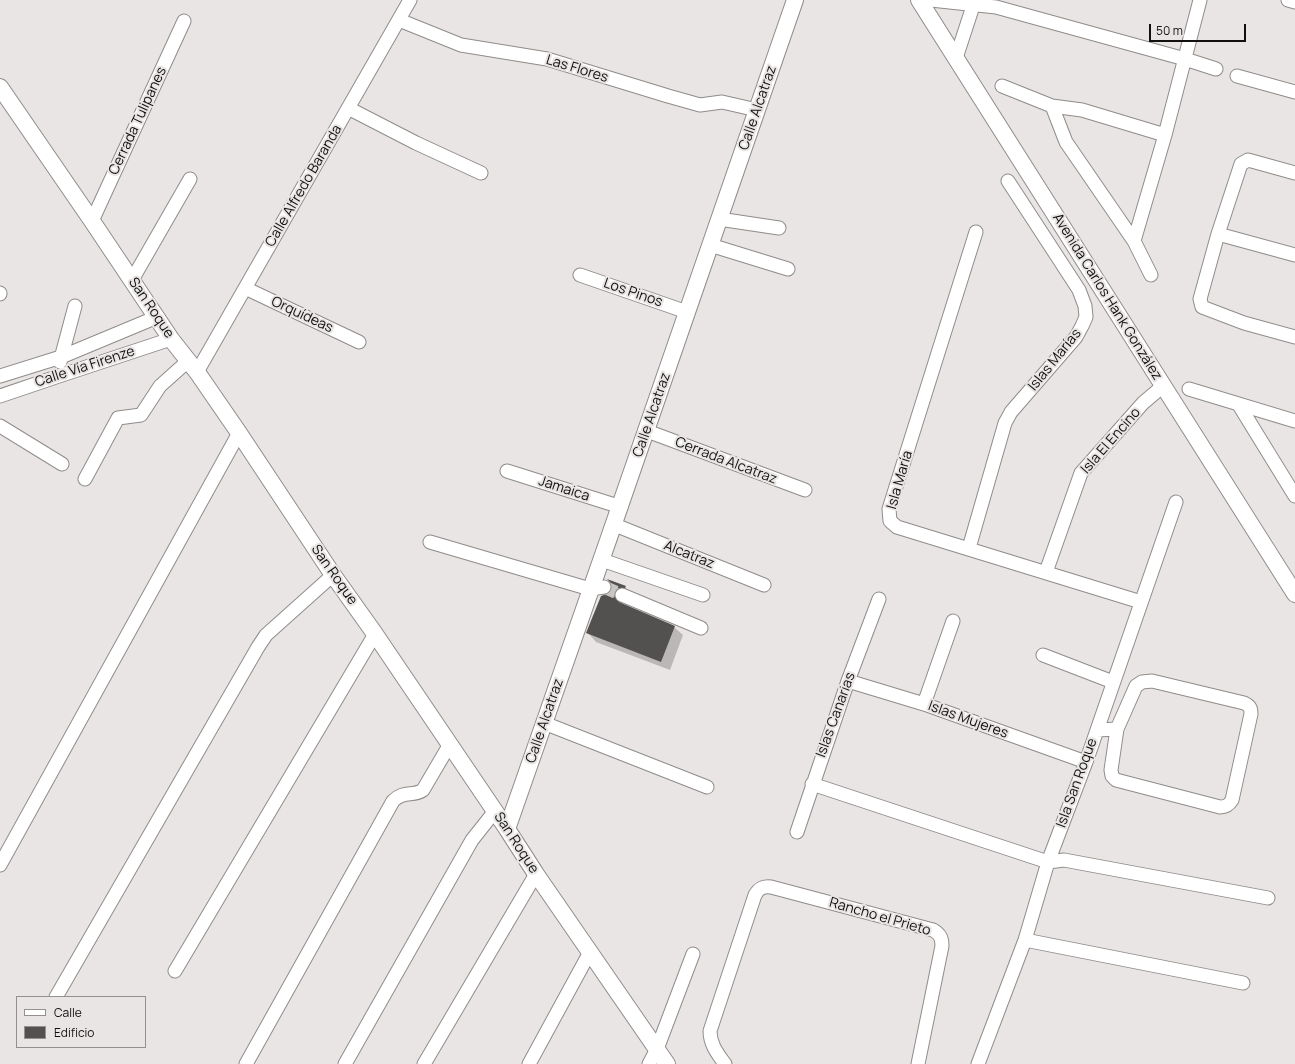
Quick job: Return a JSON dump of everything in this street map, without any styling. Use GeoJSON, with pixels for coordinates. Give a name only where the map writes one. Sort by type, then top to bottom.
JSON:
{"type":"FeatureCollection","features":[{"type":"Feature","properties":{"kind":"main road","name":"Calle Alcatraz"},"geometry":{"type":"LineString","coordinates":[[507,829],[544,723],[597,588],[602,560],[647,431],[686,312],[795,0]]}},
{"type":"Feature","properties":{"kind":"main road","name":"Avenida Carlos Hank González"},"geometry":{"type":"LineString","coordinates":[[919,0],[1295,594]]}},
{"type":"Feature","properties":{"kind":"main road","name":"San Roque"},"geometry":{"type":"LineString","coordinates":[[0,87],[171,339],[192,366],[238,433],[333,575],[450,744],[536,874],[667,1064]]}},
{"type":"Feature","properties":{"kind":"street","name":"Calle Alfredo Baranda"},"geometry":{"type":"LineString","coordinates":[[85,479],[118,418],[141,415],[160,386],[192,366],[245,288],[410,0]]}},
{"type":"Feature","properties":{"kind":"street"},"geometry":{"type":"LineString","coordinates":[[931,0],[974,3],[996,7],[1185,59],[1216,69]]}},
{"type":"Feature","properties":{"kind":"street"},"geometry":{"type":"LineString","coordinates":[[1134,241],[1165,135],[1200,0]]}},
{"type":"Feature","properties":{"kind":"street"},"geometry":{"type":"LineString","coordinates":[[1288,0],[1295,2]]}},
{"type":"Feature","properties":{"kind":"street"},"geometry":{"type":"LineString","coordinates":[[956,58],[974,3]]}},
{"type":"Feature","properties":{"kind":"street","name":"Las Flores"},"geometry":{"type":"LineString","coordinates":[[399,20],[461,45],[547,58],[700,105],[722,102],[757,110]]}},
{"type":"Feature","properties":{"kind":"street","name":"Cerrada Tulipanes"},"geometry":{"type":"LineString","coordinates":[[92,221],[184,22]]}},
{"type":"Feature","properties":{"kind":"street"},"geometry":{"type":"LineString","coordinates":[[1237,76],[1295,92]]}},
{"type":"Feature","properties":{"kind":"street"},"geometry":{"type":"LineString","coordinates":[[1002,86],[1052,106],[1082,110],[1165,135]]}},
{"type":"Feature","properties":{"kind":"street"},"geometry":{"type":"LineString","coordinates":[[1052,106],[1066,142],[1134,241],[1151,275]]}},
{"type":"Feature","properties":{"kind":"street"},"geometry":{"type":"LineString","coordinates":[[348,108],[416,143],[481,173]]}},
{"type":"Feature","properties":{"kind":"street"},"geometry":{"type":"LineString","coordinates":[[1295,173],[1248,160],[1241,164],[1218,234],[1200,299],[1202,307],[1244,323],[1295,337]]}},
{"type":"Feature","properties":{"kind":"street"},"geometry":{"type":"LineString","coordinates":[[132,280],[190,179]]}},
{"type":"Feature","properties":{"kind":"street","name":"Islas Marías"},"geometry":{"type":"LineString","coordinates":[[970,548],[1004,423],[1011,412],[1076,337],[1086,317],[1085,306],[1079,290],[1008,181]]}},
{"type":"Feature","properties":{"kind":"street"},"geometry":{"type":"LineString","coordinates":[[719,219],[779,228]]}},
{"type":"Feature","properties":{"kind":"street","name":"Isla María"},"geometry":{"type":"LineString","coordinates":[[976,232],[889,509],[890,521],[896,527],[970,548],[1141,602]]}},
{"type":"Feature","properties":{"kind":"street"},"geometry":{"type":"LineString","coordinates":[[1218,234],[1295,255]]}},
{"type":"Feature","properties":{"kind":"street"},"geometry":{"type":"LineString","coordinates":[[710,245],[788,270]]}},
{"type":"Feature","properties":{"kind":"street","name":"Los Pinos"},"geometry":{"type":"LineString","coordinates":[[580,275],[686,312]]}},
{"type":"Feature","properties":{"kind":"street","name":"Orquídeas"},"geometry":{"type":"LineString","coordinates":[[245,288],[359,342]]}},
{"type":"Feature","properties":{"kind":"street"},"geometry":{"type":"LineString","coordinates":[[59,376],[60,357],[75,306]]}},
{"type":"Feature","properties":{"kind":"street","name":"Calle Vía Firenze"},"geometry":{"type":"LineString","coordinates":[[0,376],[60,357],[157,317]]}},
{"type":"Feature","properties":{"kind":"street","name":"Calle Vía Firenze"},"geometry":{"type":"LineString","coordinates":[[0,396],[171,339]]}},
{"type":"Feature","properties":{"kind":"street","name":"Isla El Encino"},"geometry":{"type":"LineString","coordinates":[[1046,572],[1081,473],[1143,404],[1163,386]]}},
{"type":"Feature","properties":{"kind":"street"},"geometry":{"type":"LineString","coordinates":[[1188,389],[1295,421]]}},
{"type":"Feature","properties":{"kind":"street"},"geometry":{"type":"LineString","coordinates":[[1239,405],[1295,496]]}},
{"type":"Feature","properties":{"kind":"street"},"geometry":{"type":"LineString","coordinates":[[0,426],[62,464]]}},
{"type":"Feature","properties":{"kind":"street","name":"Cerrada Alcatraz"},"geometry":{"type":"LineString","coordinates":[[647,431],[805,490]]}},
{"type":"Feature","properties":{"kind":"street"},"geometry":{"type":"LineString","coordinates":[[0,865],[238,433]]}},
{"type":"Feature","properties":{"kind":"street","name":"Jamaica"},"geometry":{"type":"LineString","coordinates":[[506,471],[621,507]]}},
{"type":"Feature","properties":{"kind":"street","name":"Isla San Roque"},"geometry":{"type":"LineString","coordinates":[[978,1064],[1025,940],[1048,862],[1086,762],[1176,502]]}},
{"type":"Feature","properties":{"kind":"street","name":"Alcatraz"},"geometry":{"type":"LineString","coordinates":[[615,525],[764,586]]}},
{"type":"Feature","properties":{"kind":"street"},"geometry":{"type":"LineString","coordinates":[[430,542],[597,588]]}},
{"type":"Feature","properties":{"kind":"street"},"geometry":{"type":"LineString","coordinates":[[602,560],[703,595]]}},
{"type":"Feature","properties":{"kind":"street"},"geometry":{"type":"LineString","coordinates":[[57,996],[258,647],[266,636],[333,575]]}},
{"type":"Feature","properties":{"kind":"street"},"geometry":{"type":"LineString","coordinates":[[622,595],[701,628]]}},
{"type":"Feature","properties":{"kind":"street","name":"Islas Canarias"},"geometry":{"type":"LineString","coordinates":[[797,832],[848,681],[879,599]]}},
{"type":"Feature","properties":{"kind":"street"},"geometry":{"type":"LineString","coordinates":[[924,704],[953,621]]}},
{"type":"Feature","properties":{"kind":"street"},"geometry":{"type":"LineString","coordinates":[[175,971],[375,634]]}},
{"type":"Feature","properties":{"kind":"street"},"geometry":{"type":"LineString","coordinates":[[1043,655],[1113,682]]}},
{"type":"Feature","properties":{"kind":"street","name":"Islas Mujeres"},"geometry":{"type":"LineString","coordinates":[[848,681],[924,704],[1086,762]]}},
{"type":"Feature","properties":{"kind":"street"},"geometry":{"type":"LineString","coordinates":[[1152,681],[1244,703],[1249,705],[1252,709],[1232,800],[1225,807],[1220,807],[1116,780],[1112,776],[1111,770],[1117,729],[1136,686],[1142,682],[1152,681]]}},
{"type":"Feature","properties":{"kind":"street"},"geometry":{"type":"LineString","coordinates":[[544,723],[707,787]]}},
{"type":"Feature","properties":{"kind":"street"},"geometry":{"type":"LineString","coordinates":[[1097,730],[1117,729]]}},
{"type":"Feature","properties":{"kind":"street"},"geometry":{"type":"LineString","coordinates":[[246,1064],[394,801],[398,796],[405,793],[419,793],[423,790],[450,744]]}},
{"type":"Feature","properties":{"kind":"street"},"geometry":{"type":"LineString","coordinates":[[812,784],[1048,862],[1064,860],[1268,898]]}},
{"type":"Feature","properties":{"kind":"street"},"geometry":{"type":"LineString","coordinates":[[345,1064],[472,840],[495,811]]}},
{"type":"Feature","properties":{"kind":"street"},"geometry":{"type":"LineString","coordinates":[[424,1064],[536,874]]}},
{"type":"Feature","properties":{"kind":"street","name":"Rancho el Prieto"},"geometry":{"type":"LineString","coordinates":[[725,1064],[713,1047],[710,1039],[710,1031],[755,895],[762,887],[772,887],[933,930],[938,934],[942,939],[942,946],[918,1064]]}},
{"type":"Feature","properties":{"kind":"street"},"geometry":{"type":"LineString","coordinates":[[1025,940],[1243,983]]}},
{"type":"Feature","properties":{"kind":"street"},"geometry":{"type":"LineString","coordinates":[[529,1064],[590,952]]}},
{"type":"Feature","properties":{"kind":"street"},"geometry":{"type":"LineString","coordinates":[[649,1064],[657,1049],[693,954]]}},
{"type":"Feature","properties":{"kind":"building"},"geometry":{"type":"Polygon","coordinates":[[[607,579],[626,586],[625,588],[617,588],[615,592],[614,596],[619,602],[675,626],[661,662],[586,633],[601,596],[612,590],[610,582],[607,579]]]}},
{"type":"Feature","properties":{"kind":"tunnel"},"geometry":{"type":"LineString","coordinates":[[604,587],[622,595]]}}]}
